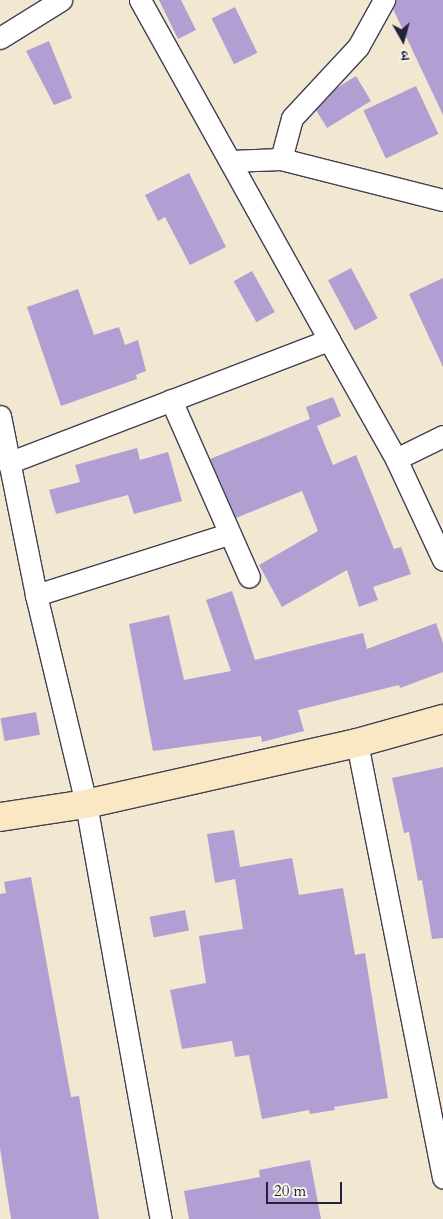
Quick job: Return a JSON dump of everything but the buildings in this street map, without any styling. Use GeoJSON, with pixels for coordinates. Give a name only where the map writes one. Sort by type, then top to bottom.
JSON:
{"type":"FeatureCollection","features":[{"type":"Feature","properties":{"kind":"street"},"geometry":{"type":"LineString","coordinates":[[0,38],[61,0]]}},
{"type":"Feature","properties":{"kind":"street"},"geometry":{"type":"LineString","coordinates":[[140,0],[396,458],[443,560]]}},
{"type":"Feature","properties":{"kind":"street"},"geometry":{"type":"LineString","coordinates":[[281,159],[292,118],[358,47],[384,0]]}},
{"type":"Feature","properties":{"kind":"street"},"geometry":{"type":"LineString","coordinates":[[230,161],[281,159],[443,200]]}},
{"type":"Feature","properties":{"kind":"street"},"geometry":{"type":"LineString","coordinates":[[8,463],[329,340]]}},
{"type":"Feature","properties":{"kind":"street"},"geometry":{"type":"LineString","coordinates":[[171,400],[228,534],[249,577]]}},
{"type":"Feature","properties":{"kind":"street"},"geometry":{"type":"LineString","coordinates":[[0,416],[36,595],[86,804],[161,1219]]}},
{"type":"Feature","properties":{"kind":"street"},"geometry":{"type":"LineString","coordinates":[[396,458],[443,436]]}},
{"type":"Feature","properties":{"kind":"street"},"geometry":{"type":"LineString","coordinates":[[36,595],[228,534]]}},
{"type":"Feature","properties":{"kind":"street"},"geometry":{"type":"LineString","coordinates":[[0,817],[86,804],[357,743],[443,719]]}},
{"type":"Feature","properties":{"kind":"street"},"geometry":{"type":"LineString","coordinates":[[357,743],[441,1153],[443,1178]]}}]}
